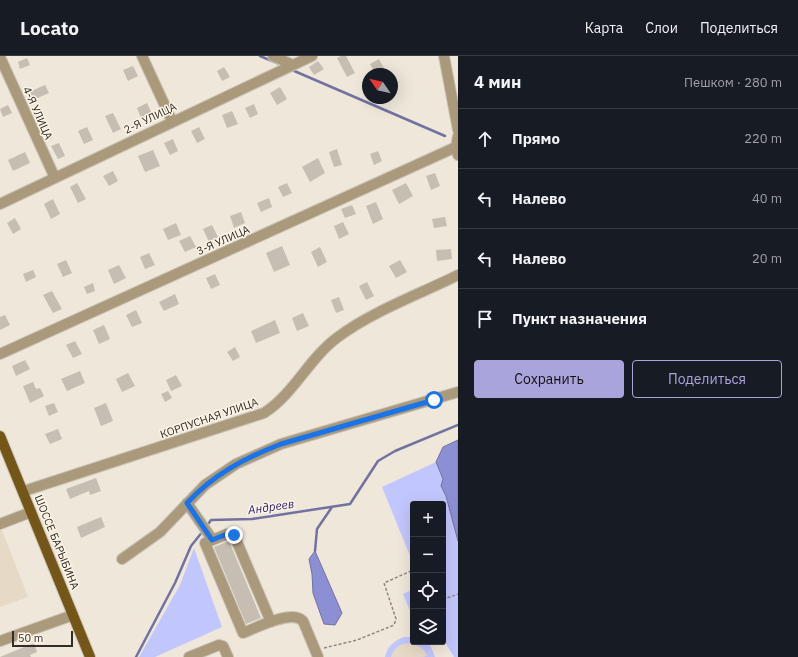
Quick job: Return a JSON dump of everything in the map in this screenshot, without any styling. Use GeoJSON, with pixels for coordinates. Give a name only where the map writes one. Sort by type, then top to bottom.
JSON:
{"type":"FeatureCollection","features":[{"type":"Feature","properties":{"kind":"main road","name":"ШОССЕ БАРЫБИНА"},"geometry":{"type":"LineString","coordinates":[[0,436],[24,491],[31,512],[90,657]]}},
{"type":"Feature","properties":{"kind":"street"},"geometry":{"type":"LineString","coordinates":[[142,56],[172,121]]}},
{"type":"Feature","properties":{"kind":"street"},"geometry":{"type":"LineString","coordinates":[[273,56],[293,64]]}},
{"type":"Feature","properties":{"kind":"street","name":"2-Я УЛИЦА"},"geometry":{"type":"LineString","coordinates":[[0,204],[172,121],[312,56]]}},
{"type":"Feature","properties":{"kind":"street"},"geometry":{"type":"LineString","coordinates":[[444,56],[458,130]]}},
{"type":"Feature","properties":{"kind":"street","name":"4-Я УЛИЦА"},"geometry":{"type":"LineString","coordinates":[[0,57],[55,178]]}},
{"type":"Feature","properties":{"kind":"street","name":"3-Я УЛИЦА"},"geometry":{"type":"LineString","coordinates":[[0,354],[458,143]]}},
{"type":"Feature","properties":{"kind":"street","name":"КОРПУСНАЯ УЛИЦА"},"geometry":{"type":"LineString","coordinates":[[24,491],[264,413],[278,404],[302,373],[337,337],[361,322],[458,275]]}},
{"type":"Feature","properties":{"kind":"street"},"geometry":{"type":"LineString","coordinates":[[122,559],[160,532],[187,503],[219,474],[259,453],[310,435],[458,392]]}},
{"type":"Feature","properties":{"kind":"street"},"geometry":{"type":"LineString","coordinates":[[187,503],[212,540]]}},
{"type":"Feature","properties":{"kind":"street"},"geometry":{"type":"LineString","coordinates":[[0,524],[31,512]]}},
{"type":"Feature","properties":{"kind":"street"},"geometry":{"type":"LineString","coordinates":[[271,622],[234,535],[227,534],[205,543],[242,633],[292,616],[299,617],[303,621],[316,653]]}},
{"type":"Feature","properties":{"kind":"street"},"geometry":{"type":"LineString","coordinates":[[0,641],[73,615]]}},
{"type":"Feature","properties":{"kind":"street"},"geometry":{"type":"LineString","coordinates":[[189,657],[219,645],[223,646],[228,657]]}},
{"type":"Feature","properties":{"kind":"path"},"geometry":{"type":"LineString","coordinates":[[316,653],[327,648],[357,640],[394,625],[396,619],[384,583],[411,571],[412,573]]}},
{"type":"Feature","properties":{"kind":"path"},"geometry":{"type":"LineString","coordinates":[[446,598],[458,594]]}},
{"type":"Feature","properties":{"kind":"shaded area"},"geometry":{"type":"Polygon","coordinates":[[[458,440],[458,541],[446,496],[441,486],[443,479],[436,462],[443,447],[458,440]]]}},
{"type":"Feature","properties":{"kind":"shaded area"},"geometry":{"type":"Polygon","coordinates":[[[436,462],[443,479],[441,486],[446,496],[458,541],[458,657],[454,657],[446,644],[446,501],[410,501],[410,556],[382,487],[436,462]]]}},
{"type":"Feature","properties":{"kind":"shaded area"},"geometry":{"type":"Polygon","coordinates":[[[0,525],[28,597],[0,607],[0,525]]]}},
{"type":"Feature","properties":{"kind":"shaded area"},"geometry":{"type":"Polygon","coordinates":[[[194,548],[222,627],[155,657],[139,657],[180,585],[194,548]]]}},
{"type":"Feature","properties":{"kind":"shaded area"},"geometry":{"type":"Polygon","coordinates":[[[315,551],[342,613],[335,625],[324,624],[313,593],[312,574],[309,559],[315,551]]]}},
{"type":"Feature","properties":{"kind":"shaded area"},"geometry":{"type":"Polygon","coordinates":[[[409,591],[410,611],[403,594],[409,591]]]}},
{"type":"Feature","properties":{"kind":"shaded area"},"geometry":{"type":"Polygon","coordinates":[[[404,637],[410,637],[410,645],[430,645],[435,657],[385,657],[389,646],[404,637]]]}},
{"type":"Feature","properties":{"kind":"shaded area"},"geometry":{"type":"Polygon","coordinates":[[[404,637],[410,637],[410,643],[403,644],[398,647],[391,657],[385,657],[392,644],[404,637]]]}},
{"type":"Feature","properties":{"kind":"shaded area"},"geometry":{"type":"Polygon","coordinates":[[[416,645],[430,645],[435,657],[424,657],[427,655],[416,645]]]}},
{"type":"Feature","properties":{"kind":"building"},"geometry":{"type":"Polygon","coordinates":[[[346,56],[355,73],[347,77],[337,58],[346,56]]]}},
{"type":"Feature","properties":{"kind":"building"},"geometry":{"type":"Polygon","coordinates":[[[27,58],[30,65],[20,69],[18,62],[27,58]]]}},
{"type":"Feature","properties":{"kind":"building"},"geometry":{"type":"Polygon","coordinates":[[[379,59],[384,68],[372,68],[370,64],[379,59]]]}},
{"type":"Feature","properties":{"kind":"building"},"geometry":{"type":"Polygon","coordinates":[[[318,61],[324,69],[314,75],[309,67],[318,61]]]}},
{"type":"Feature","properties":{"kind":"building"},"geometry":{"type":"Polygon","coordinates":[[[133,66],[138,76],[128,81],[123,70],[133,66]]]}},
{"type":"Feature","properties":{"kind":"building"},"geometry":{"type":"Polygon","coordinates":[[[224,67],[230,77],[222,81],[217,71],[224,67]]]}},
{"type":"Feature","properties":{"kind":"building"},"geometry":{"type":"Polygon","coordinates":[[[45,85],[49,93],[33,100],[29,92],[45,85]]]}},
{"type":"Feature","properties":{"kind":"building"},"geometry":{"type":"Polygon","coordinates":[[[280,87],[287,99],[277,105],[270,93],[280,87]]]}},
{"type":"Feature","properties":{"kind":"building"},"geometry":{"type":"Polygon","coordinates":[[[147,103],[152,114],[141,118],[137,108],[147,103]]]}},
{"type":"Feature","properties":{"kind":"building"},"geometry":{"type":"Polygon","coordinates":[[[254,104],[258,114],[250,118],[245,108],[254,104]]]}},
{"type":"Feature","properties":{"kind":"building"},"geometry":{"type":"Polygon","coordinates":[[[8,105],[12,113],[3,117],[0,109],[8,105]]]}},
{"type":"Feature","properties":{"kind":"building"},"geometry":{"type":"Polygon","coordinates":[[[232,111],[238,124],[227,128],[222,115],[232,111]]]}},
{"type":"Feature","properties":{"kind":"building"},"geometry":{"type":"Polygon","coordinates":[[[113,113],[121,129],[113,133],[105,116],[113,113]]]}},
{"type":"Feature","properties":{"kind":"building"},"geometry":{"type":"Polygon","coordinates":[[[87,127],[93,140],[84,144],[78,131],[87,127]]]}},
{"type":"Feature","properties":{"kind":"building"},"geometry":{"type":"Polygon","coordinates":[[[199,127],[205,139],[197,143],[191,131],[199,127]]]}},
{"type":"Feature","properties":{"kind":"building"},"geometry":{"type":"Polygon","coordinates":[[[173,139],[178,151],[170,155],[164,143],[173,139]]]}},
{"type":"Feature","properties":{"kind":"building"},"geometry":{"type":"Polygon","coordinates":[[[59,143],[65,156],[58,159],[51,146],[59,143]]]}},
{"type":"Feature","properties":{"kind":"building"},"geometry":{"type":"Polygon","coordinates":[[[337,149],[342,165],[334,167],[329,152],[337,149]]]}},
{"type":"Feature","properties":{"kind":"building"},"geometry":{"type":"Polygon","coordinates":[[[153,150],[160,166],[145,172],[138,156],[153,150]]]}},
{"type":"Feature","properties":{"kind":"building"},"geometry":{"type":"Polygon","coordinates":[[[378,151],[382,161],[374,165],[370,154],[378,151]]]}},
{"type":"Feature","properties":{"kind":"building"},"geometry":{"type":"Polygon","coordinates":[[[25,152],[30,163],[13,171],[8,160],[25,152]]]}},
{"type":"Feature","properties":{"kind":"building"},"geometry":{"type":"Polygon","coordinates":[[[318,158],[325,173],[310,182],[302,167],[318,158]]]}},
{"type":"Feature","properties":{"kind":"building"},"geometry":{"type":"Polygon","coordinates":[[[113,171],[118,181],[109,186],[103,176],[113,171]]]}},
{"type":"Feature","properties":{"kind":"building"},"geometry":{"type":"Polygon","coordinates":[[[435,173],[440,186],[431,190],[426,176],[435,173]]]}},
{"type":"Feature","properties":{"kind":"building"},"geometry":{"type":"Polygon","coordinates":[[[77,183],[86,199],[78,203],[70,187],[77,183]]]}},
{"type":"Feature","properties":{"kind":"building"},"geometry":{"type":"Polygon","coordinates":[[[287,183],[292,193],[283,197],[278,187],[287,183]]]}},
{"type":"Feature","properties":{"kind":"building"},"geometry":{"type":"Polygon","coordinates":[[[406,183],[413,196],[399,204],[392,190],[406,183]]]}},
{"type":"Feature","properties":{"kind":"building"},"geometry":{"type":"Polygon","coordinates":[[[269,198],[272,207],[261,212],[257,203],[269,198]]]}},
{"type":"Feature","properties":{"kind":"building"},"geometry":{"type":"Polygon","coordinates":[[[53,199],[60,214],[51,219],[44,204],[53,199]]]}},
{"type":"Feature","properties":{"kind":"building"},"geometry":{"type":"Polygon","coordinates":[[[376,202],[383,219],[373,224],[366,206],[376,202]]]}},
{"type":"Feature","properties":{"kind":"building"},"geometry":{"type":"Polygon","coordinates":[[[352,205],[356,214],[345,218],[341,209],[352,205]]]}},
{"type":"Feature","properties":{"kind":"building"},"geometry":{"type":"Polygon","coordinates":[[[241,212],[245,223],[234,228],[230,216],[241,212]]]}},
{"type":"Feature","properties":{"kind":"building"},"geometry":{"type":"Polygon","coordinates":[[[445,217],[447,226],[434,228],[432,219],[445,217]]]}},
{"type":"Feature","properties":{"kind":"building"},"geometry":{"type":"Polygon","coordinates":[[[15,218],[21,229],[13,234],[7,223],[15,218]]]}},
{"type":"Feature","properties":{"kind":"building"},"geometry":{"type":"Polygon","coordinates":[[[343,222],[349,234],[339,239],[334,226],[343,222]]]}},
{"type":"Feature","properties":{"kind":"building"},"geometry":{"type":"Polygon","coordinates":[[[176,223],[181,235],[168,240],[163,229],[176,223]]]}},
{"type":"Feature","properties":{"kind":"building"},"geometry":{"type":"Polygon","coordinates":[[[212,225],[218,237],[209,242],[203,229],[212,225]]]}},
{"type":"Feature","properties":{"kind":"building"},"geometry":{"type":"Polygon","coordinates":[[[190,236],[196,247],[185,252],[179,241],[190,236]]]}},
{"type":"Feature","properties":{"kind":"building"},"geometry":{"type":"Polygon","coordinates":[[[282,246],[290,265],[274,272],[266,253],[282,246]]]}},
{"type":"Feature","properties":{"kind":"building"},"geometry":{"type":"Polygon","coordinates":[[[320,247],[327,262],[318,267],[311,252],[320,247]]]}},
{"type":"Feature","properties":{"kind":"building"},"geometry":{"type":"Polygon","coordinates":[[[451,249],[452,259],[437,261],[436,250],[451,249]]]}},
{"type":"Feature","properties":{"kind":"building"},"geometry":{"type":"Polygon","coordinates":[[[149,253],[155,265],[145,269],[140,257],[149,253]]]}},
{"type":"Feature","properties":{"kind":"building"},"geometry":{"type":"Polygon","coordinates":[[[66,260],[72,273],[63,277],[57,264],[66,260]]]}},
{"type":"Feature","properties":{"kind":"building"},"geometry":{"type":"Polygon","coordinates":[[[400,260],[407,272],[396,278],[389,266],[400,260]]]}},
{"type":"Feature","properties":{"kind":"building"},"geometry":{"type":"Polygon","coordinates":[[[119,265],[126,278],[114,284],[108,270],[119,265]]]}},
{"type":"Feature","properties":{"kind":"building"},"geometry":{"type":"Polygon","coordinates":[[[33,270],[36,277],[26,282],[23,274],[33,270]]]}},
{"type":"Feature","properties":{"kind":"building"},"geometry":{"type":"Polygon","coordinates":[[[215,274],[220,285],[211,289],[206,278],[215,274]]]}},
{"type":"Feature","properties":{"kind":"building"},"geometry":{"type":"Polygon","coordinates":[[[367,282],[374,296],[366,300],[359,286],[367,282]]]}},
{"type":"Feature","properties":{"kind":"building"},"geometry":{"type":"Polygon","coordinates":[[[93,283],[95,291],[87,294],[84,287],[93,283]]]}},
{"type":"Feature","properties":{"kind":"building"},"geometry":{"type":"Polygon","coordinates":[[[52,291],[62,309],[53,313],[43,295],[52,291]]]}},
{"type":"Feature","properties":{"kind":"building"},"geometry":{"type":"Polygon","coordinates":[[[175,294],[179,304],[164,311],[159,302],[175,294]]]}},
{"type":"Feature","properties":{"kind":"building"},"geometry":{"type":"Polygon","coordinates":[[[339,297],[344,310],[336,313],[331,300],[339,297]]]}},
{"type":"Feature","properties":{"kind":"building"},"geometry":{"type":"Polygon","coordinates":[[[136,310],[142,323],[132,327],[126,315],[136,310]]]}},
{"type":"Feature","properties":{"kind":"building"},"geometry":{"type":"Polygon","coordinates":[[[303,313],[309,326],[297,331],[292,318],[303,313]]]}},
{"type":"Feature","properties":{"kind":"building"},"geometry":{"type":"Polygon","coordinates":[[[5,315],[10,325],[0,330],[0,317],[5,315]]]}},
{"type":"Feature","properties":{"kind":"building"},"geometry":{"type":"Polygon","coordinates":[[[275,320],[280,333],[256,343],[251,331],[275,320]]]}},
{"type":"Feature","properties":{"kind":"building"},"geometry":{"type":"Polygon","coordinates":[[[104,325],[110,339],[99,344],[93,330],[104,325]]]}},
{"type":"Feature","properties":{"kind":"building"},"geometry":{"type":"Polygon","coordinates":[[[75,341],[82,354],[73,358],[66,345],[75,341]]]}},
{"type":"Feature","properties":{"kind":"building"},"geometry":{"type":"Polygon","coordinates":[[[235,347],[240,357],[233,361],[227,352],[235,347]]]}},
{"type":"Feature","properties":{"kind":"building"},"geometry":{"type":"Polygon","coordinates":[[[25,360],[30,369],[16,376],[12,366],[25,360]]]}},
{"type":"Feature","properties":{"kind":"building"},"geometry":{"type":"Polygon","coordinates":[[[80,371],[85,383],[67,391],[61,379],[80,371]]]}},
{"type":"Feature","properties":{"kind":"building"},"geometry":{"type":"Polygon","coordinates":[[[128,373],[135,386],[122,392],[116,379],[128,373]]]}},
{"type":"Feature","properties":{"kind":"building"},"geometry":{"type":"Polygon","coordinates":[[[176,375],[182,386],[171,391],[166,380],[176,375]]]}},
{"type":"Feature","properties":{"kind":"building"},"geometry":{"type":"Polygon","coordinates":[[[33,382],[36,389],[40,388],[44,396],[30,403],[23,386],[33,382]]]}},
{"type":"Feature","properties":{"kind":"building"},"geometry":{"type":"Polygon","coordinates":[[[168,391],[172,398],[165,402],[161,394],[168,391]]]}},
{"type":"Feature","properties":{"kind":"building"},"geometry":{"type":"Polygon","coordinates":[[[54,403],[58,412],[49,416],[45,406],[54,403]]]}},
{"type":"Feature","properties":{"kind":"building"},"geometry":{"type":"Polygon","coordinates":[[[106,403],[113,421],[101,426],[94,408],[106,403]]]}},
{"type":"Feature","properties":{"kind":"building"},"geometry":{"type":"Polygon","coordinates":[[[58,429],[62,439],[50,444],[45,434],[58,429]]]}},
{"type":"Feature","properties":{"kind":"building"},"geometry":{"type":"Polygon","coordinates":[[[96,478],[101,491],[90,495],[89,491],[70,499],[66,489],[96,478]]]}},
{"type":"Feature","properties":{"kind":"building"},"geometry":{"type":"Polygon","coordinates":[[[101,517],[105,527],[81,538],[77,527],[101,517]]]}},
{"type":"Feature","properties":{"kind":"building"},"geometry":{"type":"Polygon","coordinates":[[[229,541],[261,618],[246,624],[214,547],[229,541]]]}},
{"type":"Feature","properties":{"kind":"building"},"geometry":{"type":"Polygon","coordinates":[[[34,643],[37,652],[30,655],[31,657],[0,657],[34,643]]]}},
{"type":"Feature","properties":{"kind":"waterway"},"geometry":{"type":"LineString","coordinates":[[260,56],[282,65]]}},
{"type":"Feature","properties":{"kind":"waterway"},"geometry":{"type":"LineString","coordinates":[[292,70],[445,136]]}},
{"type":"Feature","properties":{"kind":"waterway","name":"Андреев"},"geometry":{"type":"LineString","coordinates":[[206,527],[211,520],[252,519],[350,504],[378,461],[395,451],[458,425]]}},
{"type":"Feature","properties":{"kind":"waterway"},"geometry":{"type":"LineString","coordinates":[[315,551],[317,529],[332,507]]}},
{"type":"Feature","properties":{"kind":"waterway","name":"Андреев"},"geometry":{"type":"LineString","coordinates":[[136,657],[175,583],[191,546],[203,531]]}},
{"type":"Feature","properties":{"kind":"route"},"geometry":{"type":"LineString","coordinates":[[234,535],[227,534],[212,540],[187,503],[219,474],[236,464],[281,444],[434,400]]}}]}
